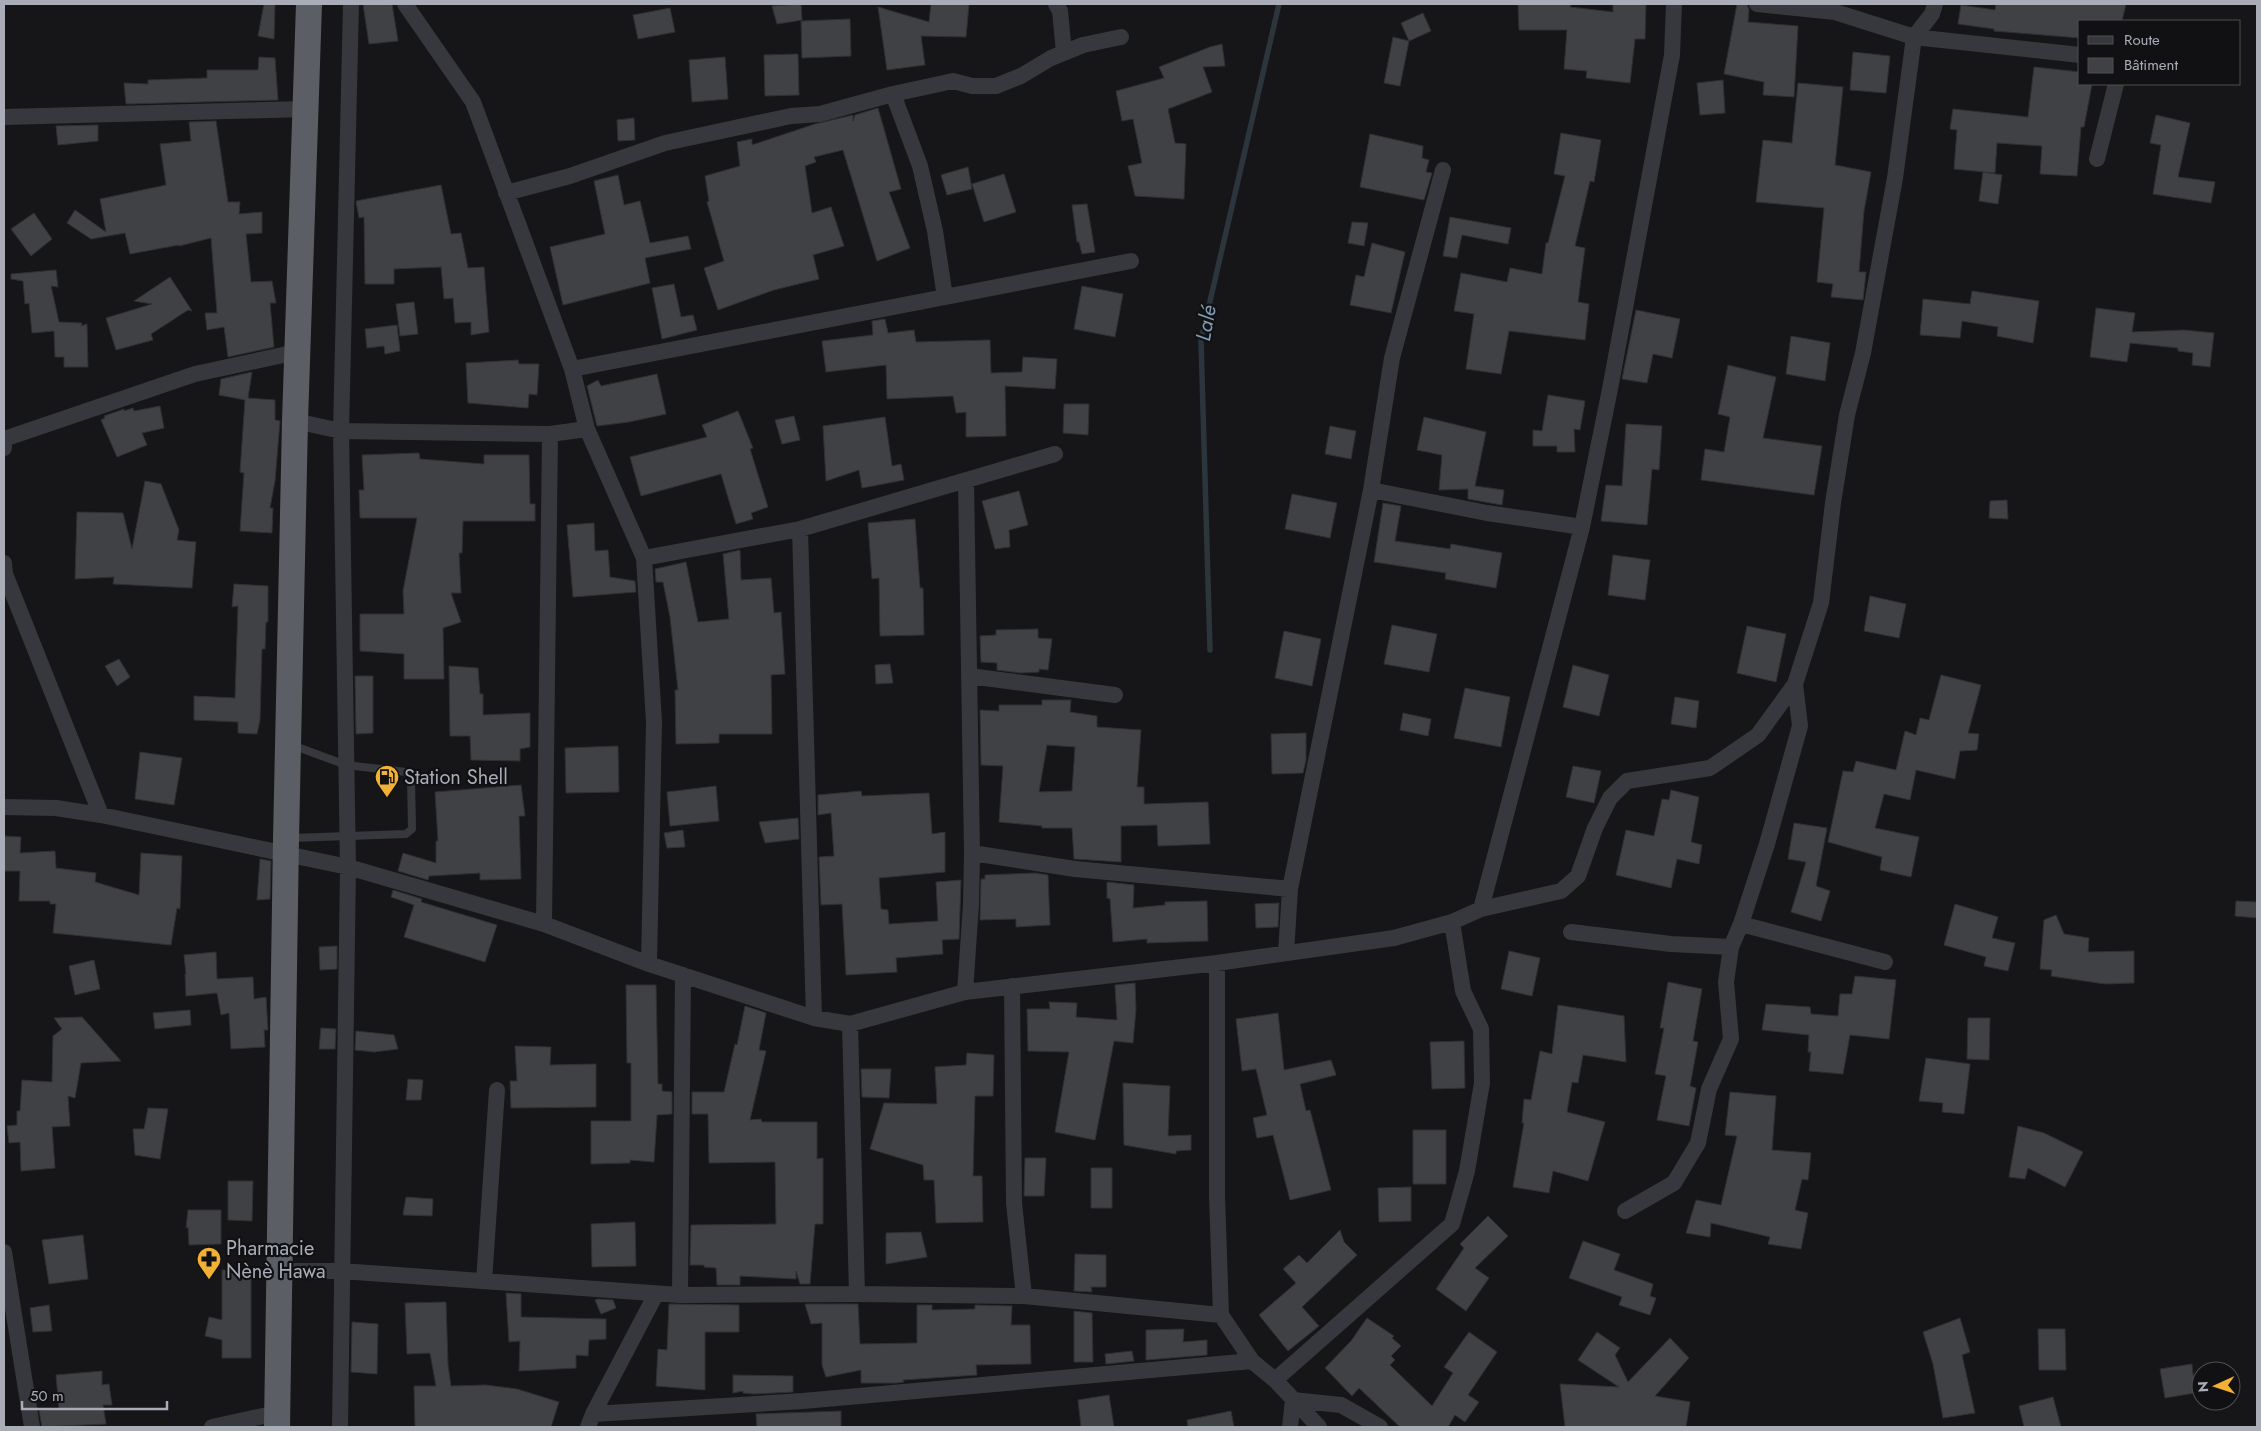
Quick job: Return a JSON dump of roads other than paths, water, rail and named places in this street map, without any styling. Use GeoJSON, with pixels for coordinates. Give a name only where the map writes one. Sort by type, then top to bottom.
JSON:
{"type":"FeatureCollection","features":[{"type":"Feature","properties":{"kind":"highway"},"geometry":{"type":"LineString","coordinates":[[277,1420],[295,421],[309,4]]}},
{"type":"Feature","properties":{"kind":"street"},"geometry":{"type":"LineString","coordinates":[[340,1427],[348,867],[341,431],[351,4]]}},
{"type":"Feature","properties":{"kind":"street"},"geometry":{"type":"LineString","coordinates":[[405,4],[472,102],[572,369],[587,429],[644,558],[654,722],[649,964]]}},
{"type":"Feature","properties":{"kind":"street"},"geometry":{"type":"LineString","coordinates":[[1056,4],[1060,11],[1064,53]]}},
{"type":"Feature","properties":{"kind":"street"},"geometry":{"type":"LineString","coordinates":[[1481,910],[1582,527],[1612,379],[1672,55],[1674,4]]}},
{"type":"Feature","properties":{"kind":"street"},"geometry":{"type":"LineString","coordinates":[[1757,4],[1835,12],[1914,37],[2078,55]]}},
{"type":"Feature","properties":{"kind":"street"},"geometry":{"type":"LineString","coordinates":[[4,807],[56,808],[286,846],[348,867],[544,924],[649,964],[814,1018],[850,1024],[965,992],[1217,963],[1394,938],[1452,922],[1481,910],[1561,891],[1578,876],[1595,828],[1610,798],[1628,781],[1710,768],[1758,735],[1796,684],[1821,603],[1833,503],[1847,415],[1863,353],[1895,178],[1914,37],[1932,14],[1935,4]]}},
{"type":"Feature","properties":{"kind":"street"},"geometry":{"type":"LineString","coordinates":[[506,193],[570,176],[665,143],[791,116],[820,114],[893,94],[953,81],[972,86],[996,86],[1021,76],[1083,45],[1121,37]]}},
{"type":"Feature","properties":{"kind":"street"},"geometry":{"type":"LineString","coordinates":[[2097,159],[2116,85]]}},
{"type":"Feature","properties":{"kind":"street"},"geometry":{"type":"LineString","coordinates":[[893,94],[920,166],[935,231],[945,298]]}},
{"type":"Feature","properties":{"kind":"street"},"geometry":{"type":"LineString","coordinates":[[4,117],[306,109]]}},
{"type":"Feature","properties":{"kind":"street"},"geometry":{"type":"LineString","coordinates":[[1286,953],[1290,888],[1371,490],[1392,358],[1443,170]]}},
{"type":"Feature","properties":{"kind":"street"},"geometry":{"type":"LineString","coordinates":[[572,369],[1131,262]]}},
{"type":"Feature","properties":{"kind":"street"},"geometry":{"type":"LineString","coordinates":[[4,448],[4,439],[195,374],[298,352]]}},
{"type":"Feature","properties":{"kind":"street"},"geometry":{"type":"LineString","coordinates":[[295,421],[341,431],[550,434],[587,429]]}},
{"type":"Feature","properties":{"kind":"street"},"geometry":{"type":"LineString","coordinates":[[544,924],[550,434]]}},
{"type":"Feature","properties":{"kind":"street"},"geometry":{"type":"LineString","coordinates":[[644,558],[800,529],[1055,454]]}},
{"type":"Feature","properties":{"kind":"street"},"geometry":{"type":"LineString","coordinates":[[965,992],[971,904],[972,854],[966,481]]}},
{"type":"Feature","properties":{"kind":"street"},"geometry":{"type":"LineString","coordinates":[[1371,490],[1487,513],[1582,527]]}},
{"type":"Feature","properties":{"kind":"street"},"geometry":{"type":"LineString","coordinates":[[800,529],[814,1018]]}},
{"type":"Feature","properties":{"kind":"street"},"geometry":{"type":"LineString","coordinates":[[4,563],[6,574],[101,815]]}},
{"type":"Feature","properties":{"kind":"street"},"geometry":{"type":"LineString","coordinates":[[969,676],[1115,695]]}},
{"type":"Feature","properties":{"kind":"street"},"geometry":{"type":"LineString","coordinates":[[1626,1210],[1674,1183],[1698,1143],[1709,1089],[1731,1040],[1726,982],[1731,947],[1741,924],[1767,844],[1800,726],[1796,684]]}},
{"type":"Feature","properties":{"kind":"street"},"geometry":{"type":"LineString","coordinates":[[972,854],[1074,869],[1290,888]]}},
{"type":"Feature","properties":{"kind":"street"},"geometry":{"type":"LineString","coordinates":[[1275,1380],[1452,1224],[1467,1171],[1482,1083],[1481,1029],[1463,991],[1452,922]]}},
{"type":"Feature","properties":{"kind":"street"},"geometry":{"type":"LineString","coordinates":[[1741,924],[1885,962]]}},
{"type":"Feature","properties":{"kind":"street"},"geometry":{"type":"LineString","coordinates":[[1571,932],[1671,944],[1731,947]]}},
{"type":"Feature","properties":{"kind":"street"},"geometry":{"type":"LineString","coordinates":[[1217,963],[1217,1195],[1221,1315],[1252,1361],[1275,1380],[1319,1427]]}},
{"type":"Feature","properties":{"kind":"street"},"geometry":{"type":"LineString","coordinates":[[680,1296],[683,975]]}},
{"type":"Feature","properties":{"kind":"street"},"geometry":{"type":"LineString","coordinates":[[1012,986],[1014,1203],[1024,1296]]}},
{"type":"Feature","properties":{"kind":"street"},"geometry":{"type":"LineString","coordinates":[[850,1024],[857,1294]]}},
{"type":"Feature","properties":{"kind":"street"},"geometry":{"type":"LineString","coordinates":[[484,1281],[497,1090]]}},
{"type":"Feature","properties":{"kind":"street"},"geometry":{"type":"LineString","coordinates":[[4,1252],[32,1427]]}},
{"type":"Feature","properties":{"kind":"street"},"geometry":{"type":"LineString","coordinates":[[280,1271],[341,1271],[680,1296],[857,1294],[1024,1296],[1221,1315]]}},
{"type":"Feature","properties":{"kind":"street"},"geometry":{"type":"LineString","coordinates":[[590,1420],[656,1294]]}},
{"type":"Feature","properties":{"kind":"street"},"geometry":{"type":"LineString","coordinates":[[590,1420],[1252,1361]]}},
{"type":"Feature","properties":{"kind":"street"},"geometry":{"type":"LineString","coordinates":[[1290,1427],[1293,1400]]}},
{"type":"Feature","properties":{"kind":"street"},"geometry":{"type":"LineString","coordinates":[[1293,1400],[1341,1405],[1380,1427]]}},
{"type":"Feature","properties":{"kind":"street"},"geometry":{"type":"LineString","coordinates":[[212,1427],[277,1420]]}},
{"type":"Feature","properties":{"kind":"lane"},"geometry":{"type":"LineString","coordinates":[[286,846],[348,834],[406,834],[412,829],[411,779],[406,772],[346,766],[288,744]]}},
{"type":"Feature","properties":{"kind":"waterway","name":"Lalé"},"geometry":{"type":"LineString","coordinates":[[1210,650],[1201,340],[1279,4]]}},
{"type":"Feature","properties":{"kind":"place","name":"Station Shell"},"geometry":{"type":"Point","coordinates":[387,798]}},
{"type":"Feature","properties":{"kind":"place","name":"Pharmacie Nènè Hawa"},"geometry":{"type":"Point","coordinates":[209,1280]}}]}
